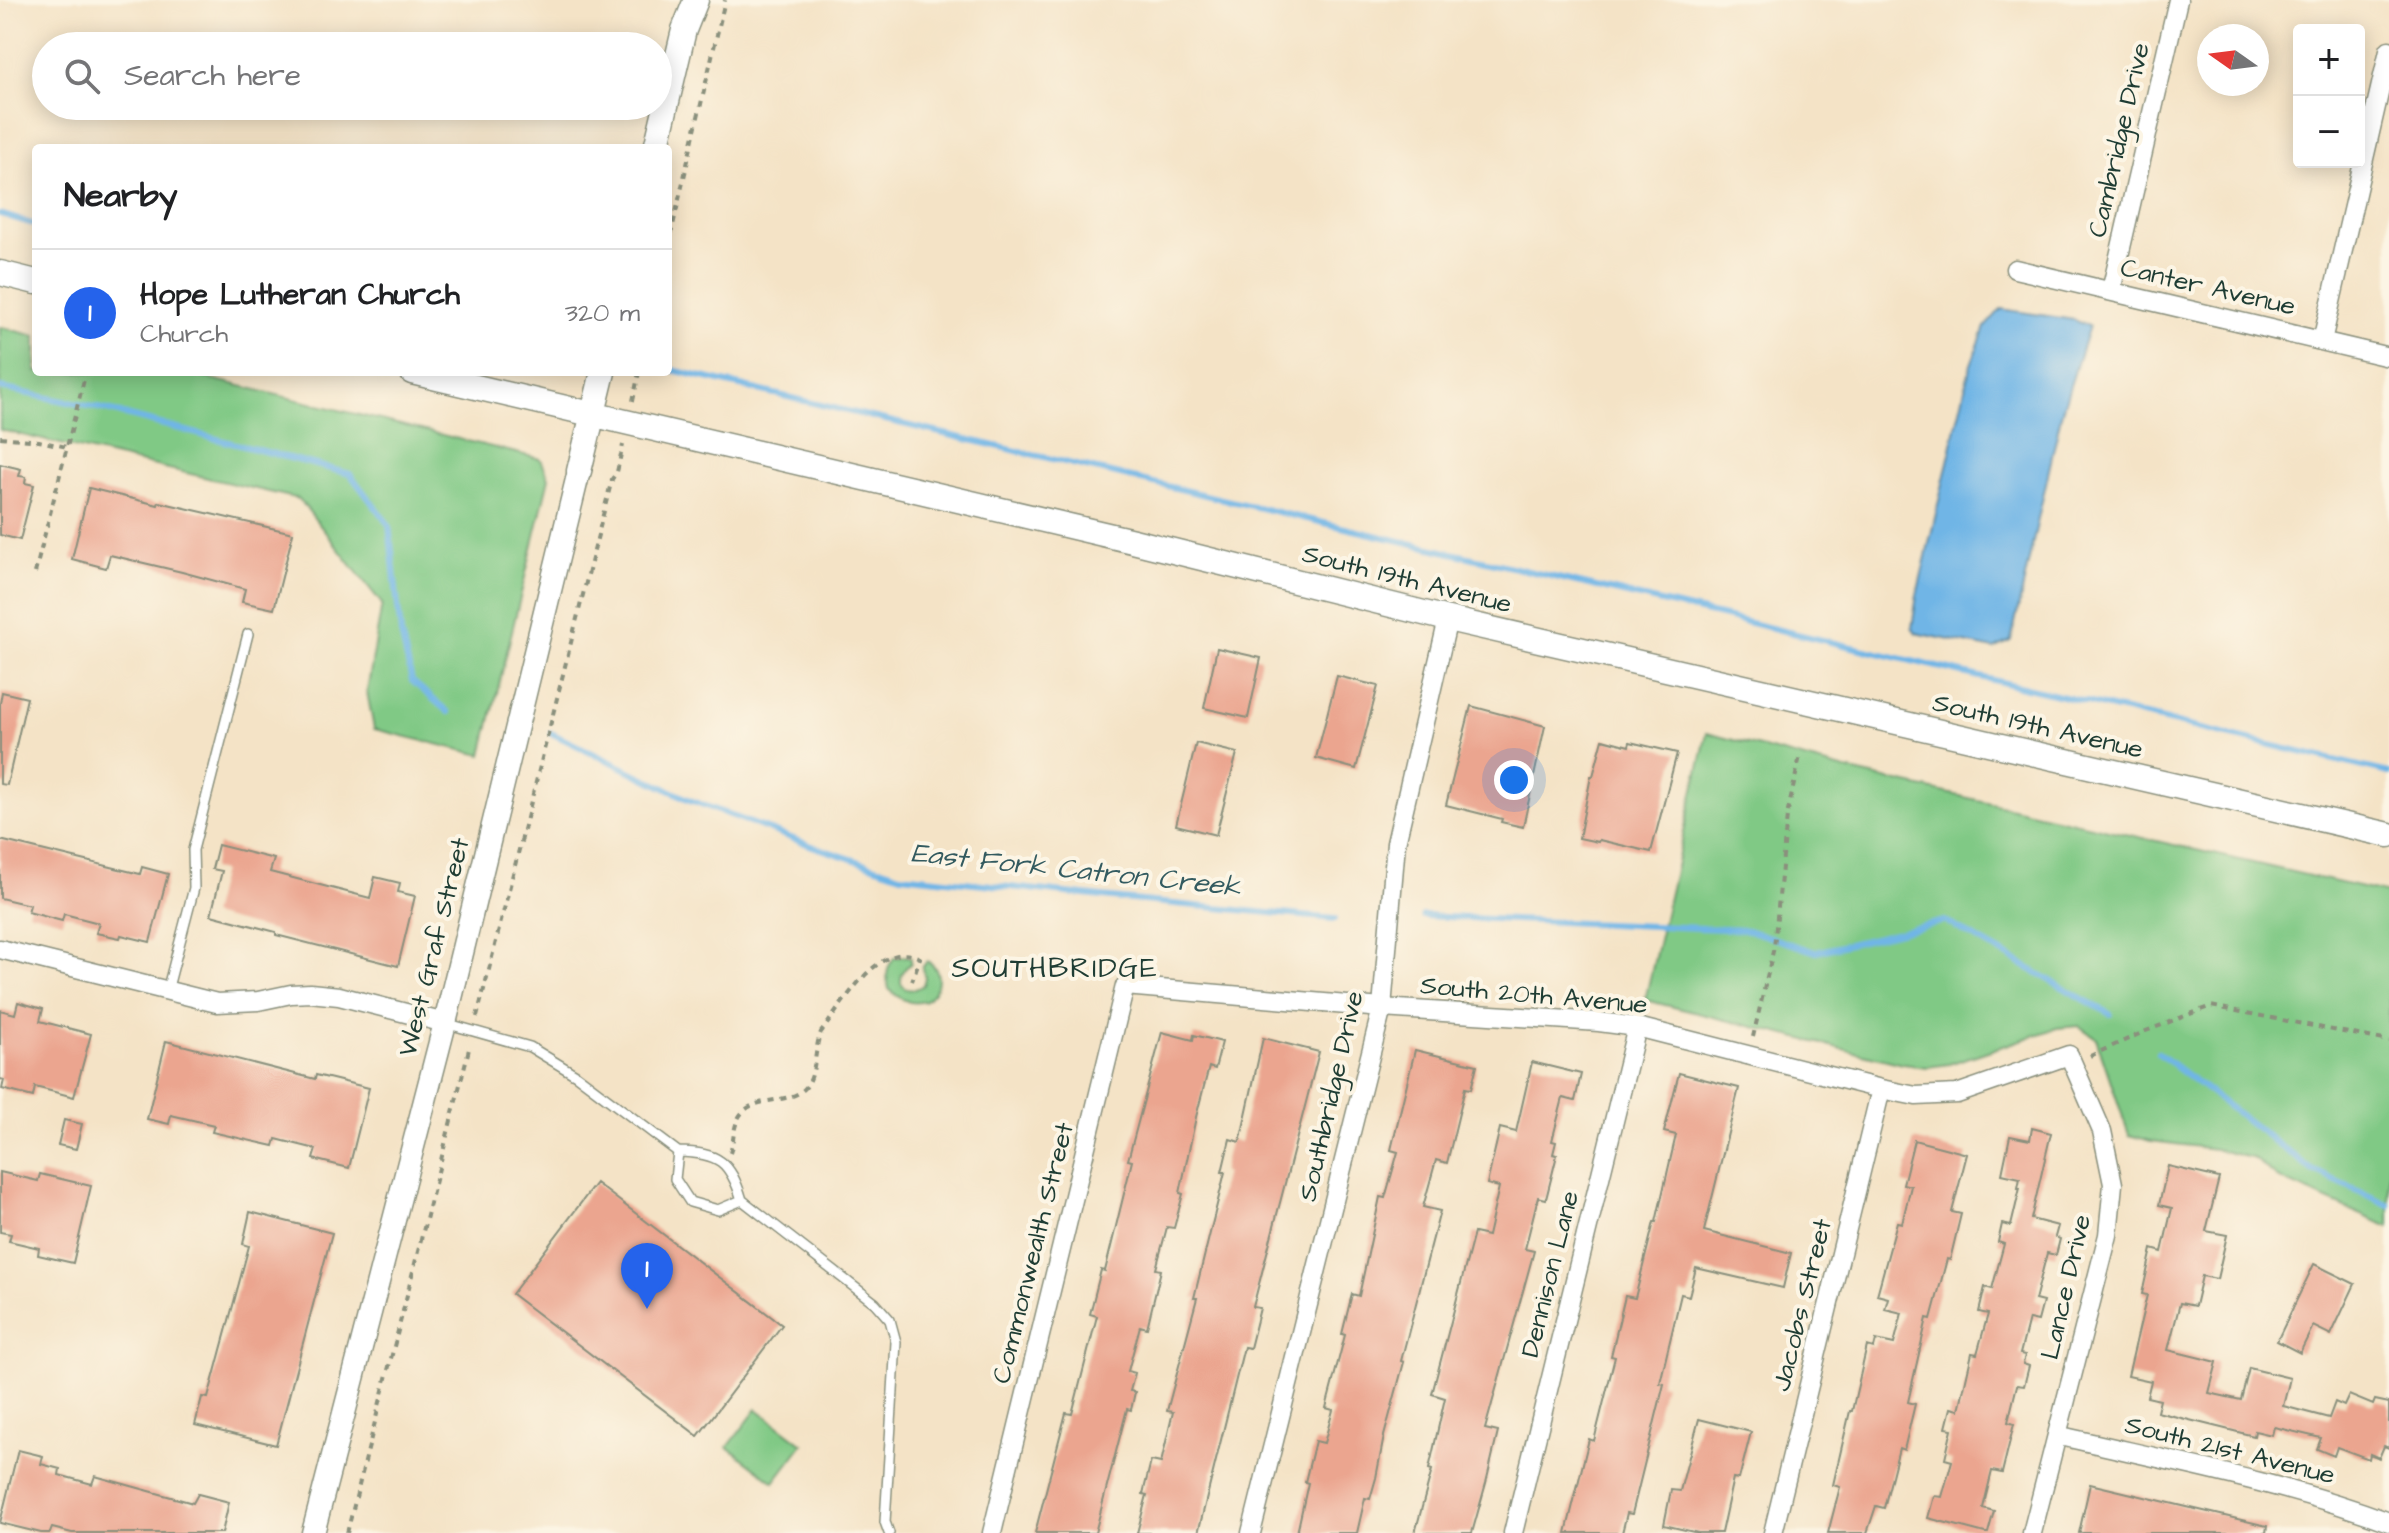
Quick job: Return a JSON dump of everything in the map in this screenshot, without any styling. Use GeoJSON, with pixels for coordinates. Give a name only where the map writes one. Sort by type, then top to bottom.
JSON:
{"type":"FeatureCollection","features":[{"type":"Feature","properties":{"kind":"main road"},"geometry":{"type":"LineString","coordinates":[[683,0],[684,30]]}},
{"type":"Feature","properties":{"kind":"main road"},"geometry":{"type":"LineString","coordinates":[[672,81],[684,30],[696,0]]}},
{"type":"Feature","properties":{"kind":"main road"},"geometry":{"type":"LineString","coordinates":[[657,144],[663,120]]}},
{"type":"Feature","properties":{"kind":"main road"},"geometry":{"type":"LineString","coordinates":[[0,273],[32,281]]}},
{"type":"Feature","properties":{"kind":"main road","name":"South 19th Avenue"},"geometry":{"type":"LineString","coordinates":[[429,376],[1133,541],[1448,619],[2389,835]]}},
{"type":"Feature","properties":{"kind":"main road","name":"West Graf Street"},"geometry":{"type":"LineString","coordinates":[[579,471],[602,376]]}},
{"type":"Feature","properties":{"kind":"street","name":"Cambridge Drive"},"geometry":{"type":"LineString","coordinates":[[2111,291],[2178,0]]}},
{"type":"Feature","properties":{"kind":"street"},"geometry":{"type":"LineString","coordinates":[[2322,341],[2389,50]]}},
{"type":"Feature","properties":{"kind":"street","name":"Canter Avenue"},"geometry":{"type":"LineString","coordinates":[[2015,269],[2389,357]]}},
{"type":"Feature","properties":{"kind":"street","name":"West Graf Street"},"geometry":{"type":"LineString","coordinates":[[313,1533],[445,1023],[579,471]]}},
{"type":"Feature","properties":{"kind":"street","name":"Southbridge Drive"},"geometry":{"type":"LineString","coordinates":[[1251,1533],[1382,1008],[1396,843],[1448,619]]}},
{"type":"Feature","properties":{"kind":"street"},"geometry":{"type":"LineString","coordinates":[[0,949],[217,1003],[258,1001],[291,994],[339,996],[445,1023]]}},
{"type":"Feature","properties":{"kind":"street","name":"South 20th Avenue"},"geometry":{"type":"LineString","coordinates":[[1125,986],[1637,1027],[1916,1096],[1957,1094],[2071,1060]]}},
{"type":"Feature","properties":{"kind":"street","name":"Commonwealth Street"},"geometry":{"type":"LineString","coordinates":[[992,1533],[1125,986]]}},
{"type":"Feature","properties":{"kind":"street","name":"Dennison Lane"},"geometry":{"type":"LineString","coordinates":[[1513,1533],[1637,1027]]}},
{"type":"Feature","properties":{"kind":"street","name":"Lance Drive"},"geometry":{"type":"LineString","coordinates":[[2032,1533],[2108,1235],[2113,1184],[2102,1131],[2071,1060]]}},
{"type":"Feature","properties":{"kind":"street","name":"Jacobs Street"},"geometry":{"type":"LineString","coordinates":[[1773,1533],[1881,1089]]}},
{"type":"Feature","properties":{"kind":"street","name":"South 21st Avenue"},"geometry":{"type":"LineString","coordinates":[[2057,1435],[2294,1491],[2389,1522]]}},
{"type":"Feature","properties":{"kind":"lane"},"geometry":{"type":"LineString","coordinates":[[167,991],[194,888],[193,850],[248,634]]}},
{"type":"Feature","properties":{"kind":"lane"},"geometry":{"type":"LineString","coordinates":[[445,1023],[530,1047],[576,1075],[678,1152],[695,1152],[725,1162],[735,1177],[742,1200],[875,1303],[890,1320],[896,1342],[885,1522],[889,1533]]}},
{"type":"Feature","properties":{"kind":"lane"},"geometry":{"type":"LineString","coordinates":[[678,1152],[675,1179],[690,1202],[718,1210],[742,1200]]}},
{"type":"Feature","properties":{"kind":"path"},"geometry":{"type":"LineString","coordinates":[[672,230],[725,0]]}},
{"type":"Feature","properties":{"kind":"path"},"geometry":{"type":"LineString","coordinates":[[35,573],[85,376]]}},
{"type":"Feature","properties":{"kind":"path"},"geometry":{"type":"LineString","coordinates":[[0,437],[67,447]]}},
{"type":"Feature","properties":{"kind":"path"},"geometry":{"type":"LineString","coordinates":[[347,1533],[612,479],[618,467]]}},
{"type":"Feature","properties":{"kind":"path"},"geometry":{"type":"LineString","coordinates":[[1749,1055],[1774,947],[1787,816],[1800,756]]}},
{"type":"Feature","properties":{"kind":"path"},"geometry":{"type":"LineString","coordinates":[[725,1162],[731,1151],[740,1114],[750,1106],[806,1088],[821,1032],[870,970],[886,958],[911,954],[920,958],[912,981]]}},
{"type":"Feature","properties":{"kind":"path"},"geometry":{"type":"LineString","coordinates":[[2071,1060],[2211,1006],[2389,1041]]}},
{"type":"Feature","properties":{"kind":"green space"},"geometry":{"type":"Polygon","coordinates":[[[0,327],[32,335],[32,376],[199,376],[541,459],[549,478],[482,755],[374,729],[367,692],[382,604],[299,499],[0,430],[0,327]]]}},
{"type":"Feature","properties":{"kind":"green space"},"geometry":{"type":"Polygon","coordinates":[[[1707,733],[1846,770],[2389,894],[2389,1227],[2277,1178],[2255,1159],[2129,1135],[2096,1038],[2079,1026],[2057,1028],[1949,1064],[1927,1067],[1903,1064],[1645,1000],[1707,733]]]}},
{"type":"Feature","properties":{"kind":"green space"},"geometry":{"type":"Polygon","coordinates":[[[894,958],[911,958],[911,963],[901,980],[902,985],[910,990],[923,985],[925,978],[922,968],[927,961],[935,967],[937,986],[925,1000],[915,1002],[903,999],[889,989],[887,972],[891,962],[894,958]]]}},
{"type":"Feature","properties":{"kind":"green space"},"geometry":{"type":"Polygon","coordinates":[[[757,1409],[803,1444],[774,1482],[728,1447],[757,1409]]]}},
{"type":"Feature","properties":{"kind":"water"},"geometry":{"type":"Polygon","coordinates":[[[2001,309],[2074,320],[2089,326],[2062,411],[2011,641],[1994,649],[1916,633],[1912,628],[1970,367],[1985,327],[2001,309]]]}},
{"type":"Feature","properties":{"kind":"building"},"geometry":{"type":"Polygon","coordinates":[[[0,464],[21,469],[19,476],[26,477],[25,483],[34,485],[20,540],[0,535],[0,464]]]}},
{"type":"Feature","properties":{"kind":"building"},"geometry":{"type":"Polygon","coordinates":[[[89,488],[293,533],[274,609],[242,602],[245,589],[182,572],[110,555],[106,568],[72,559],[89,488]]]}},
{"type":"Feature","properties":{"kind":"building"},"geometry":{"type":"Polygon","coordinates":[[[1217,648],[1261,658],[1248,718],[1204,708],[1217,648]]]}},
{"type":"Feature","properties":{"kind":"building"},"geometry":{"type":"Polygon","coordinates":[[[1337,676],[1378,686],[1356,769],[1316,758],[1337,676]]]}},
{"type":"Feature","properties":{"kind":"building"},"geometry":{"type":"Polygon","coordinates":[[[2,692],[27,698],[7,785],[0,784],[2,692]]]}},
{"type":"Feature","properties":{"kind":"building"},"geometry":{"type":"Polygon","coordinates":[[[1471,706],[1545,726],[1523,827],[1446,805],[1471,706]]]}},
{"type":"Feature","properties":{"kind":"building"},"geometry":{"type":"Polygon","coordinates":[[[1603,739],[1677,753],[1651,852],[1579,838],[1591,776],[1603,739]]]}},
{"type":"Feature","properties":{"kind":"building"},"geometry":{"type":"Polygon","coordinates":[[[1196,743],[1237,753],[1216,835],[1176,825],[1196,743]]]}},
{"type":"Feature","properties":{"kind":"building"},"geometry":{"type":"Polygon","coordinates":[[[0,840],[140,874],[142,867],[168,874],[150,942],[96,933],[99,923],[64,914],[62,921],[28,912],[30,905],[0,898],[0,840]]]}},
{"type":"Feature","properties":{"kind":"building"},"geometry":{"type":"Polygon","coordinates":[[[218,845],[274,859],[270,872],[370,898],[375,877],[400,883],[398,892],[415,896],[398,966],[211,915],[222,871],[212,869],[218,845]]]}},
{"type":"Feature","properties":{"kind":"building"},"geometry":{"type":"Polygon","coordinates":[[[18,1002],[43,1009],[40,1021],[91,1034],[74,1097],[35,1087],[33,1097],[2,1089],[0,1010],[15,1014],[18,1002]]]}},
{"type":"Feature","properties":{"kind":"building"},"geometry":{"type":"Polygon","coordinates":[[[1162,1032],[1193,1040],[1194,1035],[1222,1042],[1215,1069],[1209,1067],[1196,1117],[1174,1228],[1167,1227],[1156,1269],[1161,1270],[1147,1328],[1140,1326],[1128,1371],[1135,1373],[1130,1391],[1135,1392],[1131,1410],[1127,1409],[1095,1533],[1035,1533],[1066,1413],[1072,1414],[1097,1316],[1090,1314],[1101,1270],[1105,1271],[1132,1161],[1128,1160],[1162,1032]]]}},
{"type":"Feature","properties":{"kind":"building"},"geometry":{"type":"Polygon","coordinates":[[[1263,1038],[1319,1052],[1253,1307],[1260,1308],[1250,1348],[1244,1347],[1198,1533],[1137,1533],[1147,1495],[1143,1494],[1151,1461],[1161,1463],[1173,1412],[1167,1411],[1197,1298],[1194,1298],[1225,1172],[1222,1172],[1230,1139],[1240,1142],[1263,1038]]]}},
{"type":"Feature","properties":{"kind":"building"},"geometry":{"type":"Polygon","coordinates":[[[166,1041],[315,1079],[316,1075],[369,1088],[349,1168],[313,1159],[316,1149],[276,1139],[274,1146],[212,1132],[214,1125],[171,1115],[169,1124],[147,1119],[166,1041]]]}},
{"type":"Feature","properties":{"kind":"building"},"geometry":{"type":"Polygon","coordinates":[[[1415,1050],[1477,1065],[1471,1089],[1465,1088],[1447,1163],[1436,1160],[1423,1207],[1440,1211],[1401,1361],[1404,1362],[1376,1478],[1370,1499],[1365,1498],[1357,1533],[1297,1533],[1315,1441],[1324,1443],[1333,1410],[1326,1408],[1352,1294],[1359,1296],[1380,1197],[1385,1198],[1398,1152],[1391,1150],[1415,1050]]]}},
{"type":"Feature","properties":{"kind":"building"},"geometry":{"type":"Polygon","coordinates":[[[1532,1062],[1581,1074],[1575,1101],[1563,1098],[1552,1141],[1556,1142],[1553,1154],[1557,1155],[1546,1199],[1538,1197],[1525,1249],[1534,1251],[1485,1429],[1498,1432],[1486,1483],[1472,1533],[1415,1533],[1432,1470],[1429,1469],[1445,1398],[1432,1394],[1474,1233],[1488,1236],[1499,1187],[1487,1184],[1500,1128],[1516,1132],[1532,1062]]]}},
{"type":"Feature","properties":{"kind":"building"},"geometry":{"type":"Polygon","coordinates":[[[1679,1073],[1739,1088],[1704,1231],[1791,1253],[1783,1288],[1696,1268],[1689,1296],[1681,1294],[1660,1383],[1664,1384],[1632,1514],[1627,1513],[1622,1533],[1566,1533],[1589,1439],[1594,1441],[1615,1357],[1611,1356],[1625,1296],[1635,1298],[1656,1222],[1676,1135],[1664,1132],[1679,1073]]]}},
{"type":"Feature","properties":{"kind":"building"},"geometry":{"type":"Polygon","coordinates":[[[64,1120],[82,1124],[76,1149],[58,1145],[64,1120]]]}},
{"type":"Feature","properties":{"kind":"building"},"geometry":{"type":"Polygon","coordinates":[[[2032,1128],[2051,1133],[2031,1219],[2058,1226],[2055,1237],[2060,1239],[2056,1255],[2047,1253],[2035,1300],[2043,1302],[2038,1321],[2029,1319],[2020,1354],[2025,1355],[2023,1364],[2029,1366],[2024,1386],[2017,1385],[2008,1422],[2014,1424],[2002,1473],[1992,1471],[1983,1508],[1994,1511],[1988,1533],[1985,1533],[1928,1518],[1934,1496],[1942,1497],[1952,1461],[1945,1459],[1952,1429],[1946,1428],[1951,1408],[1959,1410],[1972,1353],[1977,1354],[1988,1314],[1979,1312],[1985,1287],[1992,1289],[2004,1244],[1998,1242],[2002,1224],[2011,1226],[2020,1188],[2020,1178],[2002,1174],[2010,1136],[2030,1140],[2032,1128]]]}},
{"type":"Feature","properties":{"kind":"building"},"geometry":{"type":"Polygon","coordinates":[[[1914,1140],[1967,1154],[1952,1212],[1961,1214],[1931,1319],[1927,1318],[1908,1402],[1915,1404],[1904,1450],[1899,1448],[1884,1508],[1876,1506],[1867,1533],[1828,1533],[1840,1487],[1833,1485],[1867,1346],[1874,1348],[1876,1340],[1894,1344],[1902,1313],[1885,1309],[1888,1298],[1877,1295],[1897,1222],[1902,1223],[1911,1186],[1903,1184],[1914,1140]]]}},
{"type":"Feature","properties":{"kind":"building"},"geometry":{"type":"Polygon","coordinates":[[[2168,1166],[2219,1178],[2206,1231],[2227,1235],[2217,1279],[2202,1276],[2195,1306],[2180,1303],[2168,1350],[2217,1362],[2209,1393],[2241,1400],[2249,1368],[2290,1378],[2283,1406],[2329,1418],[2335,1402],[2344,1406],[2349,1395],[2373,1405],[2375,1400],[2389,1403],[2389,1448],[2384,1446],[2379,1458],[2370,1454],[2369,1459],[2337,1447],[2334,1456],[2317,1449],[2321,1438],[2274,1427],[2272,1435],[2255,1431],[2254,1436],[2157,1412],[2160,1400],[2147,1397],[2151,1381],[2128,1376],[2147,1295],[2142,1294],[2152,1249],[2162,1252],[2172,1208],[2159,1205],[2168,1166]]]}},
{"type":"Feature","properties":{"kind":"building"},"geometry":{"type":"Polygon","coordinates":[[[0,1172],[38,1181],[40,1174],[91,1186],[73,1263],[38,1255],[39,1248],[9,1241],[11,1234],[0,1232],[0,1172]]]}},
{"type":"Feature","properties":{"kind":"building"},"geometry":{"type":"Polygon","coordinates":[[[596,1183],[782,1325],[698,1436],[512,1294],[596,1183]]]}},
{"type":"Feature","properties":{"kind":"building"},"geometry":{"type":"Polygon","coordinates":[[[250,1212],[332,1233],[276,1445],[195,1425],[202,1397],[208,1398],[249,1246],[243,1244],[250,1212]]]}},
{"type":"Feature","properties":{"kind":"building"},"geometry":{"type":"Polygon","coordinates":[[[2314,1264],[2355,1284],[2331,1335],[2313,1326],[2300,1353],[2277,1341],[2314,1264]]]}},
{"type":"Feature","properties":{"kind":"building"},"geometry":{"type":"Polygon","coordinates":[[[1699,1419],[1751,1432],[1739,1479],[1733,1478],[1721,1533],[1698,1533],[1664,1525],[1671,1490],[1680,1491],[1699,1419]]]}},
{"type":"Feature","properties":{"kind":"building"},"geometry":{"type":"Polygon","coordinates":[[[18,1450],[43,1456],[41,1464],[60,1469],[59,1475],[92,1484],[95,1476],[193,1503],[198,1494],[229,1502],[222,1533],[72,1533],[52,1528],[50,1533],[41,1533],[0,1523],[18,1450]]]}},
{"type":"Feature","properties":{"kind":"building"},"geometry":{"type":"Polygon","coordinates":[[[2090,1484],[2267,1526],[2266,1533],[2079,1533],[2090,1484]]]}},
{"type":"Feature","properties":{"kind":"waterway"},"geometry":{"type":"LineString","coordinates":[[0,214],[32,224]]}},
{"type":"Feature","properties":{"kind":"waterway"},"geometry":{"type":"LineString","coordinates":[[672,370],[2389,773]]}},
{"type":"Feature","properties":{"kind":"waterway","name":"East Fork Catron Creek"},"geometry":{"type":"LineString","coordinates":[[0,388],[103,409],[350,474],[389,525],[401,634],[412,681],[448,712]]}},
{"type":"Feature","properties":{"kind":"waterway","name":"East Fork Catron Creek"},"geometry":{"type":"LineString","coordinates":[[551,733],[690,800],[815,847],[901,875],[1335,919]]}},
{"type":"Feature","properties":{"kind":"waterway","name":"East Fork Catron Creek"},"geometry":{"type":"LineString","coordinates":[[1423,916],[1748,930],[1816,952],[1945,921],[2110,1014]]}},
{"type":"Feature","properties":{"kind":"waterway","name":"East Fork Catron Creek"},"geometry":{"type":"LineString","coordinates":[[2158,1053],[2312,1170],[2389,1205]]}},
{"type":"Feature","properties":{"kind":"place","name":"Hope Lutheran Church"},"geometry":{"type":"Point","coordinates":[647,1309]}},
{"type":"Feature","properties":{"kind":"district","name":"SOUTHBRIDGE"},"geometry":{"type":"Point","coordinates":[1055,968]}}]}
